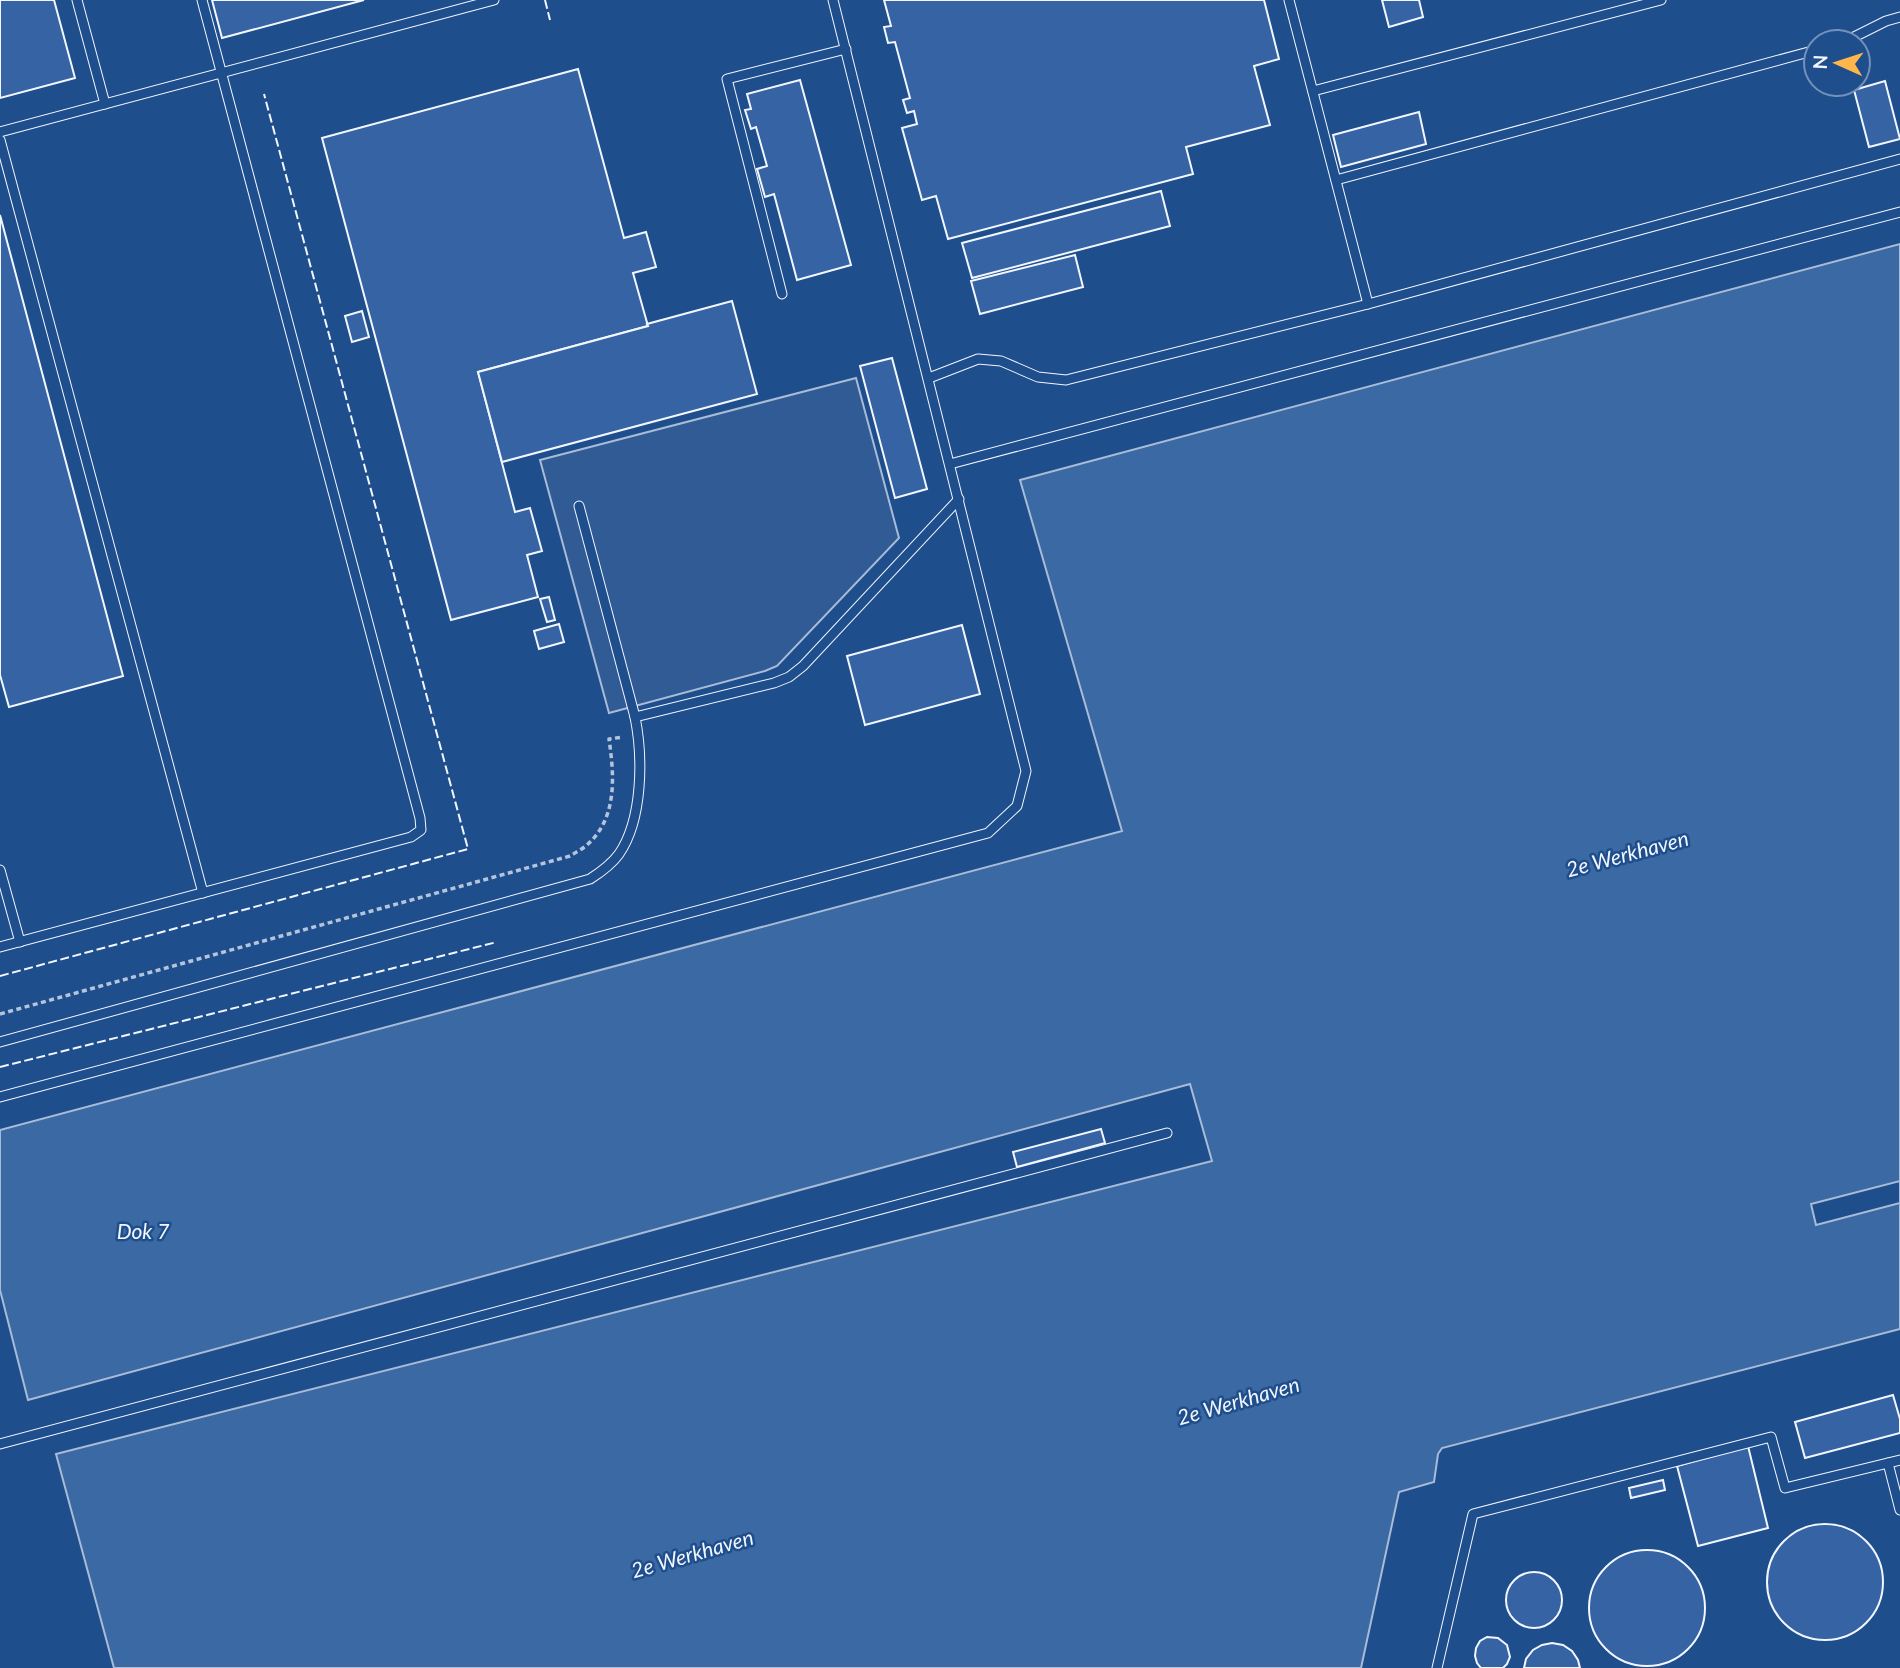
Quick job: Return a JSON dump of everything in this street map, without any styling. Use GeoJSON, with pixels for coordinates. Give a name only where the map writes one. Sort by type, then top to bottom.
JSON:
{"type":"FeatureCollection","features":[{"type":"Feature","properties":{"kind":"lane"},"geometry":{"type":"LineString","coordinates":[[77,0],[105,104]]}},
{"type":"Feature","properties":{"kind":"lane"},"geometry":{"type":"LineString","coordinates":[[0,947],[411,837],[422,830],[421,818],[202,0]]}},
{"type":"Feature","properties":{"kind":"lane"},"geometry":{"type":"LineString","coordinates":[[0,132],[494,0]]}},
{"type":"Feature","properties":{"kind":"lane"},"geometry":{"type":"LineString","coordinates":[[0,1097],[988,833],[1017,806],[1026,771],[833,0]]}},
{"type":"Feature","properties":{"kind":"lane"},"geometry":{"type":"LineString","coordinates":[[1289,0],[1368,304]]}},
{"type":"Feature","properties":{"kind":"lane"},"geometry":{"type":"LineString","coordinates":[[1313,92],[1661,0]]}},
{"type":"Feature","properties":{"kind":"lane"},"geometry":{"type":"LineString","coordinates":[[1872,28],[1900,18]]}},
{"type":"Feature","properties":{"kind":"lane"},"geometry":{"type":"LineString","coordinates":[[782,294],[727,79],[846,49]]}},
{"type":"Feature","properties":{"kind":"lane"},"geometry":{"type":"LineString","coordinates":[[1336,180],[1802,54]]}},
{"type":"Feature","properties":{"kind":"lane"},"geometry":{"type":"LineString","coordinates":[[0,140],[203,893]]}},
{"type":"Feature","properties":{"kind":"lane"},"geometry":{"type":"LineString","coordinates":[[929,378],[978,359],[1001,361],[1038,377],[1066,380],[1368,304],[1900,159]]}},
{"type":"Feature","properties":{"kind":"lane"},"geometry":{"type":"LineString","coordinates":[[950,464],[1900,212]]}},
{"type":"Feature","properties":{"kind":"lane"},"geometry":{"type":"LineString","coordinates":[[635,717],[789,677],[803,666],[959,499]]}},
{"type":"Feature","properties":{"kind":"lane"},"geometry":{"type":"LineString","coordinates":[[0,1042],[590,879],[605,870],[629,837],[635,815],[638,792],[638,734],[579,506]]}},
{"type":"Feature","properties":{"kind":"lane"},"geometry":{"type":"LineString","coordinates":[[0,870],[20,942]]}},
{"type":"Feature","properties":{"kind":"lane"},"geometry":{"type":"LineString","coordinates":[[0,1444],[1167,1133]]}},
{"type":"Feature","properties":{"kind":"lane"},"geometry":{"type":"LineString","coordinates":[[1437,1668],[1474,1514],[1771,1437],[1786,1488],[1900,1460]]}},
{"type":"Feature","properties":{"kind":"lane"},"geometry":{"type":"LineString","coordinates":[[1888,1463],[1900,1510]]}},
{"type":"Feature","properties":{"kind":"path"},"geometry":{"type":"LineString","coordinates":[[0,1014],[570,856],[589,844],[603,825],[611,804],[614,774],[609,739],[638,734]]}},
{"type":"Feature","properties":{"kind":"shaded area"},"geometry":{"type":"Polygon","coordinates":[[[856,378],[899,538],[777,666],[609,713],[540,460],[856,378]]]}},
{"type":"Feature","properties":{"kind":"water"},"geometry":{"type":"Polygon","coordinates":[[[1900,244],[1900,1329],[1442,1448],[1438,1454],[1434,1482],[1399,1492],[1361,1668],[114,1668],[56,1454],[1212,1161],[1190,1084],[28,1400],[0,1290],[0,1130],[1122,831],[1020,480],[1900,244]]]}},
{"type":"Feature","properties":{"kind":"pier"},"geometry":{"type":"Polygon","coordinates":[[[1900,1181],[1900,1203],[1816,1225],[1811,1204],[1900,1181]]]}},
{"type":"Feature","properties":{"kind":"building"},"geometry":{"type":"Polygon","coordinates":[[[0,0],[54,0],[75,78],[0,98],[0,0]]]}},
{"type":"Feature","properties":{"kind":"building"},"geometry":{"type":"Polygon","coordinates":[[[212,0],[364,0],[222,38],[212,0]]]}},
{"type":"Feature","properties":{"kind":"building"},"geometry":{"type":"Polygon","coordinates":[[[884,0],[1264,0],[1279,59],[1254,66],[1270,125],[1186,147],[1193,174],[948,239],[936,196],[922,200],[902,128],[917,124],[914,111],[907,113],[903,100],[910,98],[895,42],[888,43],[884,27],[891,26],[884,0]]]}},
{"type":"Feature","properties":{"kind":"building"},"geometry":{"type":"Polygon","coordinates":[[[1382,0],[1419,0],[1423,17],[1389,27],[1382,0]]]}},
{"type":"Feature","properties":{"kind":"building"},"geometry":{"type":"Polygon","coordinates":[[[578,69],[624,238],[646,232],[656,267],[633,273],[648,326],[478,372],[515,512],[530,508],[542,551],[527,555],[538,597],[451,620],[322,138],[578,69]]]}},
{"type":"Feature","properties":{"kind":"building"},"geometry":{"type":"Polygon","coordinates":[[[800,80],[851,265],[797,280],[774,194],[765,197],[757,169],[767,166],[756,127],[751,129],[745,110],[751,109],[747,94],[800,80]]]}},
{"type":"Feature","properties":{"kind":"building"},"geometry":{"type":"Polygon","coordinates":[[[1885,81],[1900,139],[1869,147],[1856,98],[1872,98],[1872,85],[1885,81]]]}},
{"type":"Feature","properties":{"kind":"building"},"geometry":{"type":"Polygon","coordinates":[[[1419,112],[1426,144],[1341,167],[1333,135],[1419,112]]]}},
{"type":"Feature","properties":{"kind":"building"},"geometry":{"type":"Polygon","coordinates":[[[1161,191],[1170,226],[972,278],[962,243],[1161,191]]]}},
{"type":"Feature","properties":{"kind":"building"},"geometry":{"type":"Polygon","coordinates":[[[0,215],[123,676],[9,707],[0,675],[0,215]]]}},
{"type":"Feature","properties":{"kind":"building"},"geometry":{"type":"Polygon","coordinates":[[[1075,255],[1083,287],[980,314],[971,281],[1075,255]]]}},
{"type":"Feature","properties":{"kind":"building"},"geometry":{"type":"Polygon","coordinates":[[[732,301],[757,394],[502,462],[478,372],[732,301]]]}},
{"type":"Feature","properties":{"kind":"building"},"geometry":{"type":"Polygon","coordinates":[[[362,311],[369,337],[352,342],[345,316],[362,311]]]}},
{"type":"Feature","properties":{"kind":"building"},"geometry":{"type":"Polygon","coordinates":[[[892,358],[927,489],[895,498],[860,366],[892,358]]]}},
{"type":"Feature","properties":{"kind":"building"},"geometry":{"type":"Polygon","coordinates":[[[549,597],[555,620],[547,622],[540,599],[549,597]]]}},
{"type":"Feature","properties":{"kind":"building"},"geometry":{"type":"Polygon","coordinates":[[[559,624],[564,642],[539,649],[534,631],[559,624]]]}},
{"type":"Feature","properties":{"kind":"building"},"geometry":{"type":"Polygon","coordinates":[[[962,625],[980,694],[865,725],[847,656],[962,625]]]}},
{"type":"Feature","properties":{"kind":"building"},"geometry":{"type":"Polygon","coordinates":[[[1101,1129],[1105,1143],[1017,1167],[1013,1152],[1101,1129]]]}},
{"type":"Feature","properties":{"kind":"building"},"geometry":{"type":"Polygon","coordinates":[[[1893,1395],[1900,1419],[1900,1433],[1805,1458],[1795,1422],[1893,1395]]]}},
{"type":"Feature","properties":{"kind":"building"},"geometry":{"type":"Polygon","coordinates":[[[1748,1446],[1768,1528],[1698,1546],[1677,1466],[1748,1446]]]}},
{"type":"Feature","properties":{"kind":"building"},"geometry":{"type":"Polygon","coordinates":[[[1663,1480],[1665,1490],[1631,1498],[1629,1488],[1663,1480]]]}},
{"type":"Feature","properties":{"kind":"building"},"geometry":{"type":"Polygon","coordinates":[[[1825,1524],[1847,1528],[1866,1541],[1879,1560],[1883,1582],[1879,1604],[1866,1623],[1847,1636],[1825,1640],[1803,1636],[1784,1623],[1771,1604],[1767,1582],[1771,1560],[1784,1541],[1803,1528],[1825,1524]]]}},
{"type":"Feature","properties":{"kind":"building"},"geometry":{"type":"Polygon","coordinates":[[[1647,1550],[1669,1554],[1688,1567],[1701,1586],[1705,1608],[1701,1630],[1688,1649],[1669,1662],[1647,1666],[1625,1662],[1606,1649],[1593,1630],[1589,1608],[1593,1586],[1606,1567],[1625,1554],[1647,1550]]]}},
{"type":"Feature","properties":{"kind":"building"},"geometry":{"type":"Polygon","coordinates":[[[1534,1572],[1545,1574],[1554,1580],[1560,1589],[1560,1611],[1554,1620],[1545,1626],[1534,1628],[1523,1626],[1514,1620],[1508,1611],[1506,1600],[1508,1589],[1514,1580],[1523,1574],[1534,1572]]]}},
{"type":"Feature","properties":{"kind":"building"},"geometry":{"type":"Polygon","coordinates":[[[1487,1637],[1498,1638],[1507,1645],[1510,1657],[1503,1668],[1481,1668],[1477,1663],[1476,1648],[1480,1641],[1487,1637]]]}},
{"type":"Feature","properties":{"kind":"building"},"geometry":{"type":"Polygon","coordinates":[[[1552,1643],[1563,1645],[1572,1651],[1580,1668],[1524,1668],[1526,1659],[1533,1650],[1552,1643]]]}},
{"type":"Feature","properties":{"kind":"fence"},"geometry":{"type":"LineString","coordinates":[[545,0],[550,20]]}},
{"type":"Feature","properties":{"kind":"fence"},"geometry":{"type":"LineString","coordinates":[[0,976],[468,849],[264,94]]}},
{"type":"Feature","properties":{"kind":"fence"},"geometry":{"type":"LineString","coordinates":[[0,1067],[497,942]]}},
{"type":"Feature","properties":{"kind":"water label","name":"2e Werkhaven"},"geometry":{"type":"Point","coordinates":[1627,853]}},
{"type":"Feature","properties":{"kind":"water label","name":"Dok 7"},"geometry":{"type":"Point","coordinates":[143,1230]}},
{"type":"Feature","properties":{"kind":"water label","name":"2e Werkhaven"},"geometry":{"type":"Point","coordinates":[1238,1400]}},
{"type":"Feature","properties":{"kind":"water label","name":"2e Werkhaven"},"geometry":{"type":"Point","coordinates":[692,1553]}}]}
